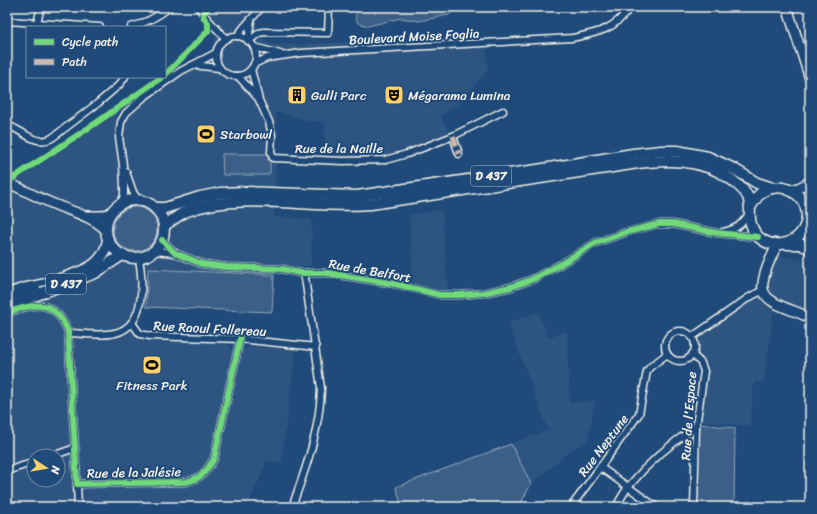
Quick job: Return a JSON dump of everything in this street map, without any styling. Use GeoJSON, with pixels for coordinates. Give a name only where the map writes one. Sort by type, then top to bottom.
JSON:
{"type":"FeatureCollection","features":[{"type":"Feature","properties":{"kind":"main road","name":"D 437"},"geometry":{"type":"LineString","coordinates":[[156,208],[165,208],[200,197],[220,193],[245,192],[357,196],[661,151],[677,151],[708,157],[734,169],[757,184],[773,188]]}},
{"type":"Feature","properties":{"kind":"main road","name":"D 437"},"geometry":{"type":"LineString","coordinates":[[164,226],[177,216],[186,212],[217,204],[251,202],[342,206],[371,204],[665,160],[682,161],[699,165],[714,169],[726,176],[747,194],[750,210]]}},
{"type":"Feature","properties":{"kind":"main road"},"geometry":{"type":"LineString","coordinates":[[781,244],[793,241],[800,235],[805,227],[807,214],[806,208],[800,197],[790,190],[773,188],[761,193],[755,199],[750,210],[751,226],[761,239],[781,244],[800,244],[810,249]]}},
{"type":"Feature","properties":{"kind":"main road"},"geometry":{"type":"LineString","coordinates":[[138,200],[145,201],[156,208],[163,220],[164,226],[162,240],[154,251],[139,258],[122,255],[112,246],[107,235],[107,221],[111,213],[121,203],[138,200]]}},
{"type":"Feature","properties":{"kind":"main road"},"geometry":{"type":"LineString","coordinates":[[805,227],[810,236]]}},
{"type":"Feature","properties":{"kind":"main road","name":"D 437"},"geometry":{"type":"LineString","coordinates":[[7,298],[94,265],[102,258],[107,250],[107,235]]}},
{"type":"Feature","properties":{"kind":"main road","name":"D 437"},"geometry":{"type":"LineString","coordinates":[[7,306],[95,273],[122,255]]}},
{"type":"Feature","properties":{"kind":"street"},"geometry":{"type":"LineString","coordinates":[[37,22],[41,7]]}},
{"type":"Feature","properties":{"kind":"street"},"geometry":{"type":"LineString","coordinates":[[135,26],[146,23],[159,16],[170,7]]}},
{"type":"Feature","properties":{"kind":"street"},"geometry":{"type":"LineString","coordinates":[[199,7],[226,39]]}},
{"type":"Feature","properties":{"kind":"street"},"geometry":{"type":"LineString","coordinates":[[238,36],[249,41],[254,47],[256,53],[252,67],[247,73],[238,76],[228,75],[219,68],[216,62],[216,53],[221,43],[226,39],[238,36],[262,7]]}},
{"type":"Feature","properties":{"kind":"street"},"geometry":{"type":"LineString","coordinates":[[249,41],[259,33],[264,32],[328,33],[329,7]]}},
{"type":"Feature","properties":{"kind":"street","name":"Boulevard Moise Foglia"},"geometry":{"type":"LineString","coordinates":[[252,67],[267,58],[283,55],[572,38],[590,35],[614,25],[630,7]]}},
{"type":"Feature","properties":{"kind":"street"},"geometry":{"type":"LineString","coordinates":[[787,7],[808,63],[810,79]]}},
{"type":"Feature","properties":{"kind":"street"},"geometry":{"type":"LineString","coordinates":[[249,41],[252,18]]}},
{"type":"Feature","properties":{"kind":"street"},"geometry":{"type":"LineString","coordinates":[[7,21],[87,26]]}},
{"type":"Feature","properties":{"kind":"street","name":"Boulevard Moise Foglia"},"geometry":{"type":"LineString","coordinates":[[254,47],[283,55]]}},
{"type":"Feature","properties":{"kind":"street"},"geometry":{"type":"LineString","coordinates":[[121,203],[124,191],[119,133],[121,122],[126,113],[144,97],[182,71],[216,53]]}},
{"type":"Feature","properties":{"kind":"street"},"geometry":{"type":"LineString","coordinates":[[193,65],[219,68]]}},
{"type":"Feature","properties":{"kind":"street"},"geometry":{"type":"LineString","coordinates":[[252,67],[259,100]]}},
{"type":"Feature","properties":{"kind":"street"},"geometry":{"type":"LineString","coordinates":[[238,76],[259,100]]}},
{"type":"Feature","properties":{"kind":"street"},"geometry":{"type":"LineString","coordinates":[[7,125],[20,130],[37,141],[46,141],[98,103],[119,85],[124,78]]}},
{"type":"Feature","properties":{"kind":"street","name":"Rue de la Naille"},"geometry":{"type":"LineString","coordinates":[[259,100],[269,122],[272,135],[271,152],[273,158],[343,161],[385,160],[407,154],[453,136],[503,111]]}},
{"type":"Feature","properties":{"kind":"street"},"geometry":{"type":"LineString","coordinates":[[453,136],[459,154]]}},
{"type":"Feature","properties":{"kind":"street"},"geometry":{"type":"LineString","coordinates":[[123,166],[133,192],[138,200]]}},
{"type":"Feature","properties":{"kind":"street"},"geometry":{"type":"LineString","coordinates":[[7,182],[101,225],[107,235]]}},
{"type":"Feature","properties":{"kind":"street"},"geometry":{"type":"LineString","coordinates":[[790,190],[810,182]]}},
{"type":"Feature","properties":{"kind":"street"},"geometry":{"type":"LineString","coordinates":[[806,208],[807,199],[810,193]]}},
{"type":"Feature","properties":{"kind":"street"},"geometry":{"type":"LineString","coordinates":[[717,233],[734,230],[742,224],[750,210]]}},
{"type":"Feature","properties":{"kind":"street"},"geometry":{"type":"LineString","coordinates":[[84,216],[102,216],[111,213]]}},
{"type":"Feature","properties":{"kind":"street","name":"Rue de Belfort"},"geometry":{"type":"LineString","coordinates":[[154,251],[175,253],[202,264],[227,267],[282,268],[306,273],[317,272],[395,284],[440,295],[460,295],[482,293],[511,287],[533,279],[595,243],[627,232],[659,224],[673,224],[717,233],[761,239]]}},
{"type":"Feature","properties":{"kind":"street"},"geometry":{"type":"LineString","coordinates":[[761,239],[768,249],[770,260]]}},
{"type":"Feature","properties":{"kind":"street","name":"Rue de Belfort"},"geometry":{"type":"LineString","coordinates":[[162,240],[175,253]]}},
{"type":"Feature","properties":{"kind":"street"},"geometry":{"type":"LineString","coordinates":[[781,244],[770,260],[763,284],[763,290],[767,297],[774,302],[810,318]]}},
{"type":"Feature","properties":{"kind":"street","name":"Rue Raoul Follereau"},"geometry":{"type":"LineString","coordinates":[[139,258],[141,274],[140,302],[136,317],[132,323],[140,334],[150,336],[240,339],[316,347]]}},
{"type":"Feature","properties":{"kind":"street"},"geometry":{"type":"LineString","coordinates":[[292,507],[308,462],[319,420],[321,388],[305,278],[306,273]]}},
{"type":"Feature","properties":{"kind":"street"},"geometry":{"type":"LineString","coordinates":[[7,292],[22,287],[60,279]]}},
{"type":"Feature","properties":{"kind":"street"},"geometry":{"type":"LineString","coordinates":[[692,337],[748,298],[763,290]]}},
{"type":"Feature","properties":{"kind":"street","name":"Rue de la Jalésie"},"geometry":{"type":"LineString","coordinates":[[7,313],[31,305],[40,305],[54,310],[59,315],[68,331],[77,484],[185,482],[196,480],[207,471],[214,459],[240,339]]}},
{"type":"Feature","properties":{"kind":"street"},"geometry":{"type":"LineString","coordinates":[[68,331],[72,333],[112,334],[124,330],[132,323]]}},
{"type":"Feature","properties":{"kind":"street"},"geometry":{"type":"LineString","coordinates":[[684,331],[692,337],[695,344],[690,357],[682,361],[673,360],[667,354],[665,344],[669,335],[674,332],[684,331]]}},
{"type":"Feature","properties":{"kind":"street","name":"Rue Neptune"},"geometry":{"type":"LineString","coordinates":[[571,507],[639,414],[647,371],[667,354]]}},
{"type":"Feature","properties":{"kind":"street","name":"Rue de l'Espace"},"geometry":{"type":"LineString","coordinates":[[692,354],[701,363],[704,371],[696,427],[694,507]]}},
{"type":"Feature","properties":{"kind":"street"},"geometry":{"type":"LineString","coordinates":[[616,507],[628,487],[664,450],[696,427]]}},
{"type":"Feature","properties":{"kind":"street"},"geometry":{"type":"LineString","coordinates":[[66,451],[75,448]]}},
{"type":"Feature","properties":{"kind":"street"},"geometry":{"type":"LineString","coordinates":[[7,471],[26,465]]}},
{"type":"Feature","properties":{"kind":"street"},"geometry":{"type":"LineString","coordinates":[[600,467],[656,507]]}},
{"type":"Feature","properties":{"kind":"street"},"geometry":{"type":"LineString","coordinates":[[77,484],[78,507]]}},
{"type":"Feature","properties":{"kind":"shaded area"},"geometry":{"type":"Polygon","coordinates":[[[204,7],[257,7],[251,13],[258,29],[267,43],[277,45],[486,37],[488,70],[459,103],[441,116],[450,135],[417,148],[389,154],[338,157],[334,147],[324,146],[325,122],[309,121],[276,112],[277,140],[274,217],[312,219],[311,266],[274,266],[274,275],[148,269],[137,271],[136,340],[226,344],[233,352],[241,354],[244,349],[250,346],[296,349],[281,464],[267,461],[247,507],[7,507],[7,187],[117,113],[119,116],[128,104],[186,63],[209,53],[216,36],[215,32],[206,25],[197,13],[204,7]]]}},
{"type":"Feature","properties":{"kind":"shaded area"},"geometry":{"type":"Polygon","coordinates":[[[363,7],[451,7],[452,12],[449,15],[419,21],[401,18],[368,26],[358,23],[356,18],[357,12],[363,7]]]}},
{"type":"Feature","properties":{"kind":"shaded area"},"geometry":{"type":"Polygon","coordinates":[[[222,154],[268,154],[268,160],[270,160],[270,173],[266,175],[223,175],[222,154]]]}},
{"type":"Feature","properties":{"kind":"shaded area"},"geometry":{"type":"Polygon","coordinates":[[[131,207],[139,207],[151,213],[157,225],[157,233],[151,245],[139,251],[131,251],[119,245],[113,233],[113,225],[119,213],[131,207]]]}},
{"type":"Feature","properties":{"kind":"shaded area"},"geometry":{"type":"Polygon","coordinates":[[[442,210],[448,291],[413,284],[409,215],[442,210]]]}},
{"type":"Feature","properties":{"kind":"shaded area"},"geometry":{"type":"Polygon","coordinates":[[[766,253],[810,262],[810,321],[774,307],[764,383],[754,382],[750,426],[700,421],[708,368],[698,349],[702,326],[753,290],[758,281],[766,253]]]}},
{"type":"Feature","properties":{"kind":"shaded area"},"geometry":{"type":"Polygon","coordinates":[[[148,269],[274,275],[272,312],[146,307],[148,269]]]}},
{"type":"Feature","properties":{"kind":"shaded area"},"geometry":{"type":"Polygon","coordinates":[[[538,312],[548,337],[567,331],[570,403],[595,400],[588,440],[570,451],[531,484],[511,444],[548,430],[508,323],[538,312]]]}},
{"type":"Feature","properties":{"kind":"shaded area"},"geometry":{"type":"Polygon","coordinates":[[[699,424],[735,428],[734,507],[697,507],[699,424]]]}},
{"type":"Feature","properties":{"kind":"shaded area"},"geometry":{"type":"Polygon","coordinates":[[[511,444],[531,484],[519,507],[402,507],[396,487],[511,444]]]}},
{"type":"Feature","properties":{"kind":"marked path"},"geometry":{"type":"LineString","coordinates":[[453,136],[459,154]]}},
{"type":"Feature","properties":{"kind":"cycle path"},"geometry":{"type":"LineString","coordinates":[[166,74],[208,31],[208,23],[203,17],[203,14],[209,7]]}},
{"type":"Feature","properties":{"kind":"cycle path"},"geometry":{"type":"LineString","coordinates":[[7,182],[161,78]]}},
{"type":"Feature","properties":{"kind":"cycle path"},"geometry":{"type":"LineString","coordinates":[[162,240],[175,253],[202,264],[227,267],[282,269],[300,273],[327,273],[395,284],[440,295],[460,295],[483,293],[511,287],[533,279],[595,243],[627,232],[659,224],[673,224],[717,233],[758,237]]}},
{"type":"Feature","properties":{"kind":"cycle path"},"geometry":{"type":"LineString","coordinates":[[7,313],[35,305],[50,308],[57,313],[68,331],[77,484],[185,482],[202,475],[214,459],[240,339]]}},
{"type":"Feature","properties":{"kind":"place","name":"Gulli Parc"},"geometry":{"type":"Point","coordinates":[297,95]}},
{"type":"Feature","properties":{"kind":"place","name":"Mégarama Lumina"},"geometry":{"type":"Point","coordinates":[394,95]}},
{"type":"Feature","properties":{"kind":"place","name":"Starbowl"},"geometry":{"type":"Point","coordinates":[206,134]}},
{"type":"Feature","properties":{"kind":"place","name":"Fitness Park"},"geometry":{"type":"Point","coordinates":[152,365]}}]}
